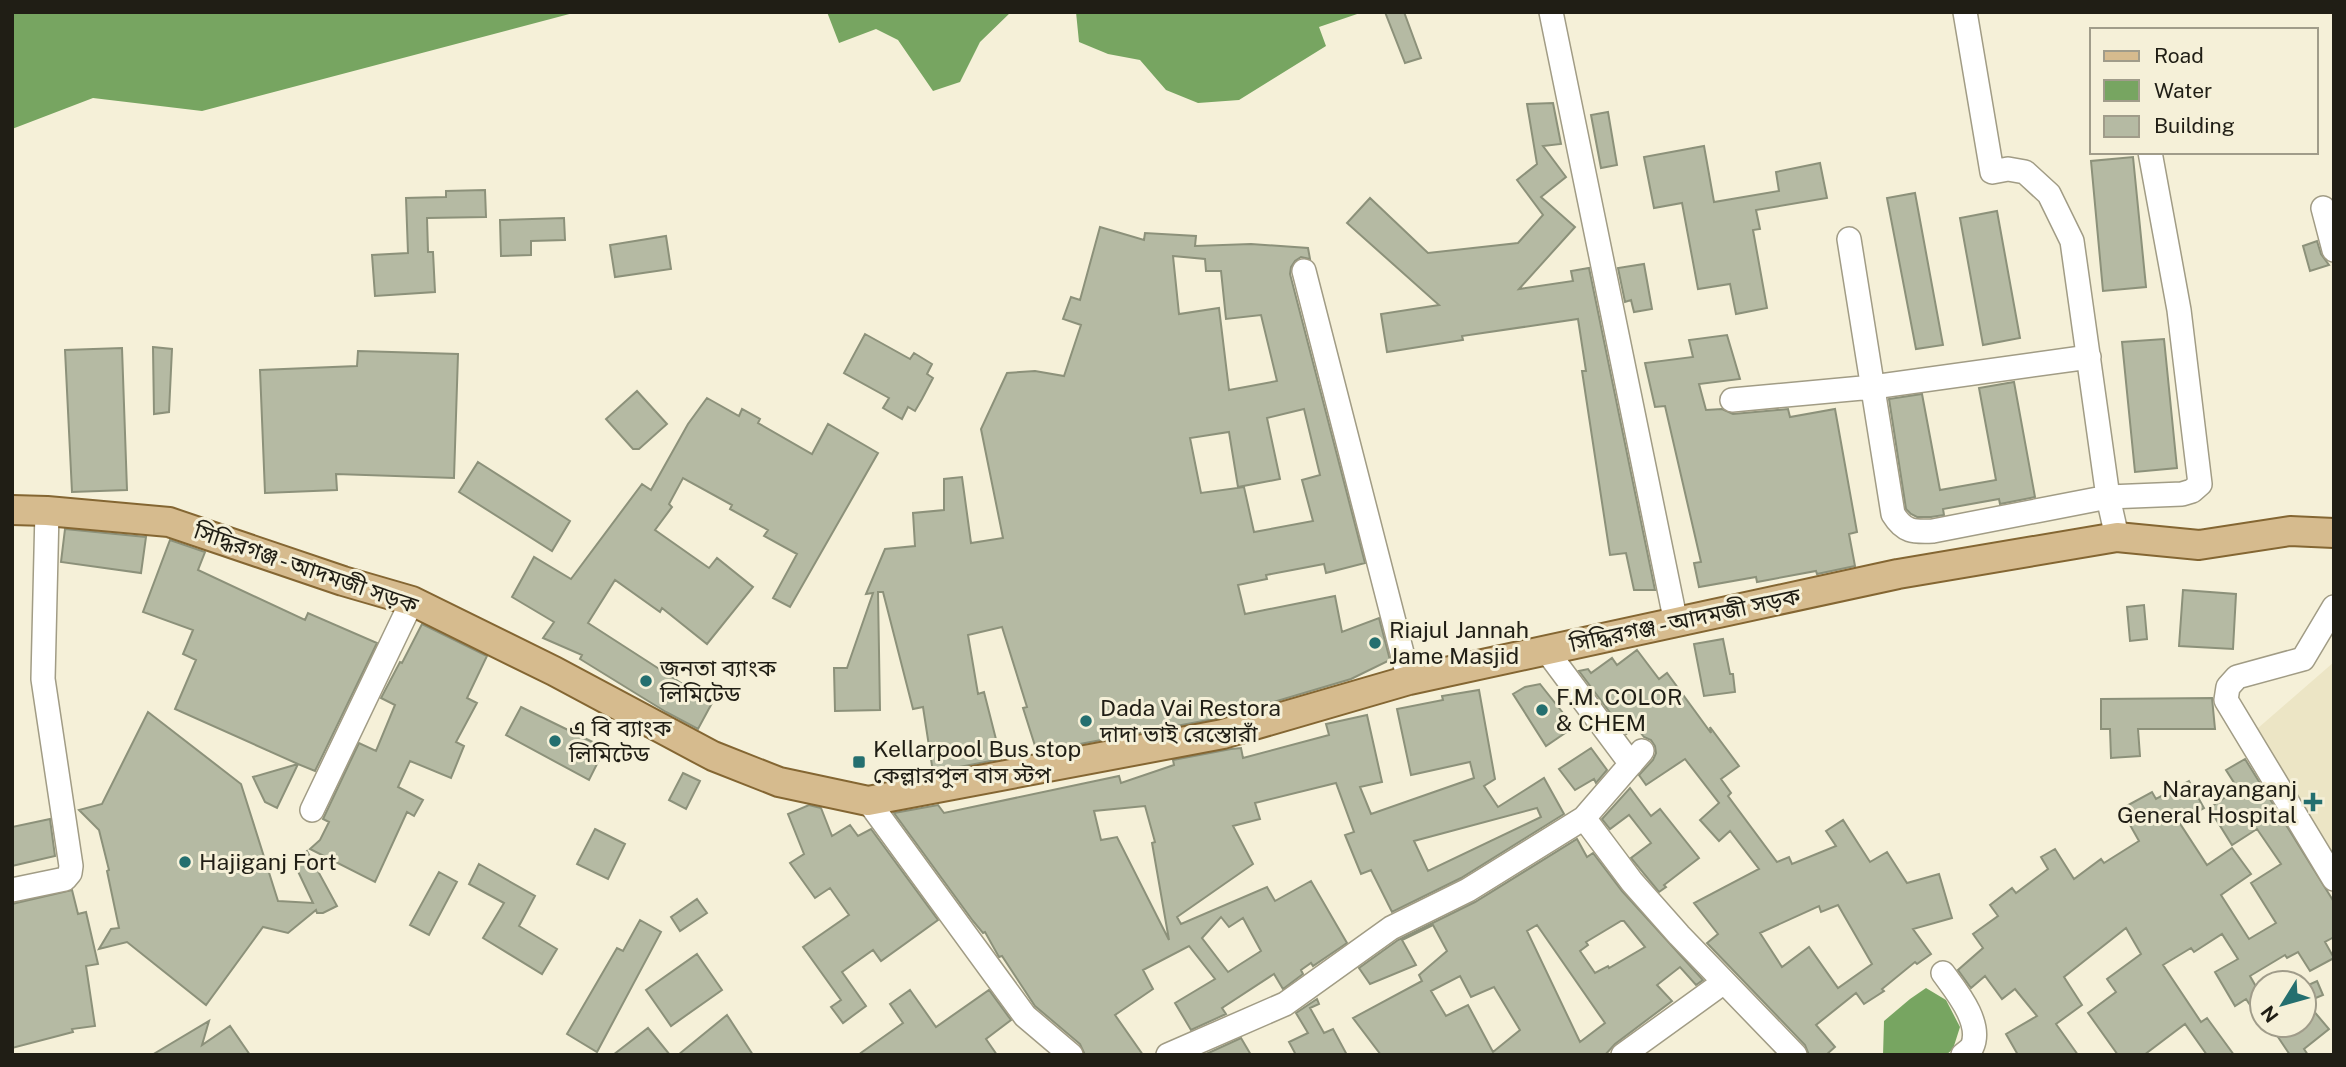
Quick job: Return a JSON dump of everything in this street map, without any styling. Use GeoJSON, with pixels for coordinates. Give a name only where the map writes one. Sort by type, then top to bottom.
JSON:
{"type":"FeatureCollection","features":[{"type":"Feature","properties":{"kind":"main road","name":"সিদ্ধিরগঞ্জ - আদমজী সড়ক"},"geometry":{"type":"LineString","coordinates":[[12,510],[169,522],[343,581],[412,601],[554,671],[713,756],[779,782],[868,801],[1223,733],[1409,680],[1898,574],[2117,537],[2199,545],[2290,531],[2334,533]]}},
{"type":"Feature","properties":{"kind":"street"},"geometry":{"type":"LineString","coordinates":[[1551,12],[1676,623]]}},
{"type":"Feature","properties":{"kind":"street"},"geometry":{"type":"LineString","coordinates":[[1558,40],[1564,12]]}},
{"type":"Feature","properties":{"kind":"street"},"geometry":{"type":"LineString","coordinates":[[1965,12],[1992,172],[2008,169],[2025,172],[2049,194],[2072,241],[2108,497],[2117,537]]}},
{"type":"Feature","properties":{"kind":"street"},"geometry":{"type":"LineString","coordinates":[[1849,239],[1893,513],[1900,525],[1915,532],[1933,531],[2108,497],[2182,494],[2192,491],[2200,484],[2179,310],[2150,154]]}},
{"type":"Feature","properties":{"kind":"street"},"geometry":{"type":"LineString","coordinates":[[2323,208],[2334,250]]}},
{"type":"Feature","properties":{"kind":"street"},"geometry":{"type":"LineString","coordinates":[[1304,271],[1409,680]]}},
{"type":"Feature","properties":{"kind":"street"},"geometry":{"type":"LineString","coordinates":[[1732,400],[1873,387],[2089,357]]}},
{"type":"Feature","properties":{"kind":"street"},"geometry":{"type":"LineString","coordinates":[[12,890],[65,879],[71,866],[43,679],[47,511]]}},
{"type":"Feature","properties":{"kind":"street"},"geometry":{"type":"LineString","coordinates":[[313,810],[412,601]]}},
{"type":"Feature","properties":{"kind":"street"},"geometry":{"type":"LineString","coordinates":[[2334,607],[2303,659],[2237,677],[2228,687],[2226,701],[2334,879]]}},
{"type":"Feature","properties":{"kind":"street"},"geometry":{"type":"LineString","coordinates":[[1168,1055],[1285,1004],[1391,928],[1468,890],[1584,818],[1637,758],[1546,650]]}},
{"type":"Feature","properties":{"kind":"street"},"geometry":{"type":"LineString","coordinates":[[868,801],[1025,1016],[1071,1055]]}},
{"type":"Feature","properties":{"kind":"street"},"geometry":{"type":"LineString","coordinates":[[1584,818],[1632,882],[1795,1055]]}},
{"type":"Feature","properties":{"kind":"street"},"geometry":{"type":"LineString","coordinates":[[1943,973],[1964,1003],[1974,1025],[1972,1046],[1963,1055]]}},
{"type":"Feature","properties":{"kind":"street"},"geometry":{"type":"LineString","coordinates":[[1633,1052],[1724,982]]}},
{"type":"Feature","properties":{"kind":"shaded area","name":"Narayanganj General Hospital"},"geometry":{"type":"Polygon","coordinates":[[[2334,662],[2334,869],[2250,735],[2334,662]]]}},
{"type":"Feature","properties":{"kind":"water"},"geometry":{"type":"Polygon","coordinates":[[[12,12],[577,12],[202,111],[93,98],[12,129],[12,12]]]}},
{"type":"Feature","properties":{"kind":"water"},"geometry":{"type":"Polygon","coordinates":[[[827,12],[1011,12],[980,42],[960,82],[933,91],[898,40],[876,29],[839,43],[827,12]]]}},
{"type":"Feature","properties":{"kind":"water"},"geometry":{"type":"Polygon","coordinates":[[[1076,12],[1363,12],[1319,27],[1326,46],[1239,100],[1198,103],[1166,90],[1140,60],[1108,54],[1079,42],[1076,12]]]}},
{"type":"Feature","properties":{"kind":"water"},"geometry":{"type":"Polygon","coordinates":[[[1926,988],[1946,1000],[1960,1027],[1953,1049],[1946,1055],[1883,1055],[1884,1021],[1926,988]]]}},
{"type":"Feature","properties":{"kind":"building"},"geometry":{"type":"Polygon","coordinates":[[[1385,12],[1404,12],[1421,58],[1405,63],[1385,12]]]}},
{"type":"Feature","properties":{"kind":"building"},"geometry":{"type":"Polygon","coordinates":[[[1553,103],[1561,144],[1543,146],[1566,177],[1541,197],[1575,227],[1519,289],[1573,281],[1571,271],[1589,268],[1655,590],[1634,590],[1626,553],[1610,555],[1582,371],[1586,371],[1578,319],[1462,336],[1463,340],[1387,352],[1381,314],[1439,305],[1347,223],[1370,198],[1428,253],[1518,243],[1543,215],[1517,180],[1537,164],[1527,104],[1553,103]]]}},
{"type":"Feature","properties":{"kind":"building"},"geometry":{"type":"Polygon","coordinates":[[[1608,112],[1617,165],[1601,168],[1591,115],[1608,112]]]}},
{"type":"Feature","properties":{"kind":"building"},"geometry":{"type":"Polygon","coordinates":[[[1704,146],[1714,202],[1779,191],[1776,172],[1820,163],[1827,198],[1756,210],[1760,229],[1753,230],[1767,308],[1736,314],[1730,284],[1698,289],[1682,203],[1654,208],[1644,157],[1704,146]]]}},
{"type":"Feature","properties":{"kind":"building"},"geometry":{"type":"Polygon","coordinates":[[[2133,157],[2146,287],[2103,291],[2091,161],[2133,157]]]}},
{"type":"Feature","properties":{"kind":"building"},"geometry":{"type":"Polygon","coordinates":[[[485,190],[486,217],[427,218],[428,252],[433,252],[435,292],[375,296],[372,255],[408,253],[406,198],[446,197],[446,191],[485,190]]]}},
{"type":"Feature","properties":{"kind":"building"},"geometry":{"type":"Polygon","coordinates":[[[1915,193],[1943,345],[1916,349],[1887,198],[1915,193]]]}},
{"type":"Feature","properties":{"kind":"building"},"geometry":{"type":"Polygon","coordinates":[[[1997,211],[2020,338],[1983,345],[1960,218],[1997,211]]]}},
{"type":"Feature","properties":{"kind":"building"},"geometry":{"type":"Polygon","coordinates":[[[564,218],[565,240],[531,241],[531,255],[501,256],[500,220],[564,218]]]}},
{"type":"Feature","properties":{"kind":"building"},"geometry":{"type":"Polygon","coordinates":[[[1100,227],[1144,240],[1145,233],[1196,236],[1195,246],[1251,244],[1308,248],[1310,259],[1301,257],[1295,261],[1290,274],[1365,563],[1326,573],[1324,564],[1266,575],[1267,579],[1238,585],[1245,614],[1335,596],[1342,632],[1379,618],[1390,660],[1351,679],[1219,718],[1037,752],[1023,708],[1027,707],[1002,627],[968,635],[978,694],[984,692],[1001,759],[933,772],[923,707],[913,709],[883,592],[878,592],[880,710],[835,711],[834,668],[847,668],[873,593],[866,594],[885,549],[915,546],[913,513],[944,510],[944,479],[962,477],[971,543],[1003,538],[981,429],[1007,373],[1035,371],[1064,376],[1081,325],[1063,319],[1071,297],[1080,300],[1100,227]],[[1173,256],[1179,314],[1219,308],[1229,390],[1277,381],[1261,315],[1226,319],[1221,271],[1206,271],[1205,259],[1173,256]],[[1304,409],[1267,418],[1280,479],[1238,487],[1229,432],[1190,438],[1201,493],[1244,487],[1254,532],[1313,521],[1302,480],[1320,475],[1304,409]]]}},
{"type":"Feature","properties":{"kind":"building"},"geometry":{"type":"Polygon","coordinates":[[[666,236],[671,269],[615,277],[610,245],[666,236]]]}},
{"type":"Feature","properties":{"kind":"building"},"geometry":{"type":"Polygon","coordinates":[[[2317,241],[2321,254],[2329,265],[2310,271],[2303,246],[2317,241]]]}},
{"type":"Feature","properties":{"kind":"building"},"geometry":{"type":"Polygon","coordinates":[[[1644,264],[1652,309],[1634,312],[1631,300],[1625,302],[1618,268],[1644,264]]]}},
{"type":"Feature","properties":{"kind":"building"},"geometry":{"type":"Polygon","coordinates":[[[865,334],[910,359],[914,353],[932,364],[927,374],[933,378],[922,399],[915,411],[908,407],[902,419],[883,408],[889,398],[844,373],[865,334]]]}},
{"type":"Feature","properties":{"kind":"building"},"geometry":{"type":"Polygon","coordinates":[[[1727,335],[1740,379],[1699,384],[1706,410],[1722,409],[1733,414],[1788,409],[1790,417],[1835,409],[1857,532],[1849,534],[1855,566],[1817,574],[1816,571],[1757,582],[1756,577],[1699,587],[1694,563],[1701,562],[1665,406],[1655,407],[1645,363],[1693,357],[1689,340],[1727,335]]]}},
{"type":"Feature","properties":{"kind":"building"},"geometry":{"type":"Polygon","coordinates":[[[2164,339],[2177,468],[2135,472],[2122,342],[2164,339]]]}},
{"type":"Feature","properties":{"kind":"building"},"geometry":{"type":"Polygon","coordinates":[[[153,347],[172,349],[169,412],[154,414],[153,347]]]}},
{"type":"Feature","properties":{"kind":"building"},"geometry":{"type":"Polygon","coordinates":[[[122,348],[127,490],[72,492],[65,350],[122,348]]]}},
{"type":"Feature","properties":{"kind":"building"},"geometry":{"type":"Polygon","coordinates":[[[358,351],[458,354],[454,478],[336,474],[337,490],[265,493],[260,370],[357,366],[358,351]]]}},
{"type":"Feature","properties":{"kind":"building"},"geometry":{"type":"Polygon","coordinates":[[[2014,382],[2035,497],[2000,504],[1999,499],[1943,509],[1944,515],[1931,517],[1911,514],[1906,509],[1889,399],[1922,394],[1940,490],[1996,480],[1979,388],[2014,382]]]}},
{"type":"Feature","properties":{"kind":"building"},"geometry":{"type":"Polygon","coordinates":[[[637,391],[667,424],[639,449],[633,449],[606,419],[637,391]]]}},
{"type":"Feature","properties":{"kind":"building"},"geometry":{"type":"Polygon","coordinates":[[[707,398],[739,416],[742,409],[760,419],[758,423],[812,454],[828,424],[878,453],[790,607],[773,598],[797,554],[764,536],[768,530],[730,509],[732,505],[683,478],[669,504],[672,507],[655,530],[709,568],[717,558],[753,587],[707,644],[662,608],[660,612],[615,580],[588,623],[712,703],[698,729],[580,659],[582,655],[543,638],[554,622],[512,597],[534,557],[571,579],[642,484],[651,490],[688,424],[707,398]]]}},
{"type":"Feature","properties":{"kind":"building"},"geometry":{"type":"Polygon","coordinates":[[[478,462],[570,521],[552,551],[459,492],[478,462]]]}},
{"type":"Feature","properties":{"kind":"building"},"geometry":{"type":"Polygon","coordinates":[[[65,529],[146,537],[141,573],[61,562],[65,529]]]}},
{"type":"Feature","properties":{"kind":"building"},"geometry":{"type":"Polygon","coordinates":[[[170,540],[205,552],[198,570],[305,620],[308,613],[377,643],[315,771],[175,709],[196,660],[183,654],[193,630],[143,612],[170,540]]]}},
{"type":"Feature","properties":{"kind":"building"},"geometry":{"type":"Polygon","coordinates":[[[2183,590],[2236,594],[2233,649],[2179,646],[2183,590]]]}},
{"type":"Feature","properties":{"kind":"building"},"geometry":{"type":"Polygon","coordinates":[[[2144,605],[2147,639],[2130,641],[2127,607],[2144,605]]]}},
{"type":"Feature","properties":{"kind":"building"},"geometry":{"type":"Polygon","coordinates":[[[422,624],[487,656],[467,698],[477,703],[456,742],[464,746],[451,778],[410,761],[398,787],[423,800],[414,816],[407,812],[375,882],[310,849],[320,840],[329,822],[323,819],[359,743],[376,751],[395,705],[381,698],[422,624]]]}},
{"type":"Feature","properties":{"kind":"building"},"geometry":{"type":"Polygon","coordinates":[[[1723,639],[1735,692],[1704,696],[1694,644],[1723,639]]]}},
{"type":"Feature","properties":{"kind":"building"},"geometry":{"type":"Polygon","coordinates":[[[1637,650],[1659,679],[1667,673],[1739,766],[1721,779],[1731,793],[1728,796],[1777,862],[1789,857],[1792,864],[1836,846],[1826,831],[1843,820],[1870,862],[1887,852],[1907,883],[1939,874],[1952,918],[1913,929],[1931,954],[1917,964],[1915,962],[1882,989],[1884,991],[1864,1004],[1856,993],[1816,1025],[1835,1047],[1826,1055],[1809,1055],[1805,1045],[1707,943],[1718,934],[1694,903],[1759,869],[1730,831],[1719,841],[1700,820],[1719,803],[1685,759],[1646,785],[1639,775],[1653,760],[1655,746],[1636,727],[1626,734],[1579,671],[1588,669],[1591,673],[1612,658],[1617,665],[1637,650]],[[1838,905],[1821,912],[1819,906],[1760,933],[1782,967],[1809,947],[1838,988],[1872,964],[1838,905]]]}},
{"type":"Feature","properties":{"kind":"building","name":"F.M. COLOR & CHEM"},"geometry":{"type":"Polygon","coordinates":[[[1540,684],[1571,723],[1571,729],[1546,746],[1513,694],[1525,687],[1540,684]]]}},
{"type":"Feature","properties":{"kind":"building"},"geometry":{"type":"Polygon","coordinates":[[[1479,690],[1495,779],[1484,786],[1498,807],[1544,778],[1564,814],[1461,878],[1392,912],[1371,870],[1361,874],[1345,835],[1354,832],[1336,783],[1255,803],[1260,819],[1233,826],[1253,864],[1177,917],[1181,924],[1267,887],[1275,901],[1311,881],[1347,943],[1313,966],[1311,963],[1301,970],[1303,974],[1283,989],[1274,974],[1222,1008],[1226,1014],[1191,1030],[1175,1003],[1215,979],[1189,946],[1143,970],[1153,989],[1115,1015],[1143,1055],[1085,1055],[1080,1044],[1035,1006],[1002,956],[999,957],[985,932],[973,921],[894,813],[938,805],[944,813],[1119,776],[1121,783],[1174,765],[1173,760],[1231,749],[1241,748],[1243,758],[1329,735],[1326,724],[1367,715],[1382,782],[1360,787],[1371,814],[1474,778],[1470,762],[1411,775],[1397,709],[1443,700],[1442,696],[1479,690]],[[1145,806],[1094,811],[1101,840],[1117,837],[1169,940],[1152,843],[1155,842],[1145,806]],[[1537,808],[1414,841],[1428,871],[1541,817],[1537,808]],[[1221,917],[1202,938],[1228,972],[1261,951],[1243,918],[1229,927],[1221,917]]]}},
{"type":"Feature","properties":{"kind":"building"},"geometry":{"type":"Polygon","coordinates":[[[2212,698],[2215,729],[2138,729],[2140,756],[2111,758],[2110,729],[2101,729],[2101,699],[2212,698]]]}},
{"type":"Feature","properties":{"kind":"building","name":"এ বি ব্যাংক লিমিটেড"},"geometry":{"type":"Polygon","coordinates":[[[521,707],[605,748],[589,780],[506,735],[521,707]]]}},
{"type":"Feature","properties":{"kind":"building","name":"Hajiganj Fort"},"geometry":{"type":"Polygon","coordinates":[[[148,712],[241,784],[278,901],[313,903],[294,863],[307,851],[337,906],[323,913],[317,913],[316,910],[288,933],[263,927],[206,1005],[127,942],[99,949],[111,929],[119,928],[99,830],[79,810],[102,804],[148,712]]]}},
{"type":"Feature","properties":{"kind":"building"},"geometry":{"type":"Polygon","coordinates":[[[1591,748],[1607,770],[1596,783],[1594,779],[1575,790],[1559,769],[1591,748]]]}},
{"type":"Feature","properties":{"kind":"building"},"geometry":{"type":"Polygon","coordinates":[[[2245,759],[2334,902],[2334,937],[2325,942],[2334,958],[2309,969],[2298,952],[2287,958],[2285,955],[2262,969],[2248,969],[2248,1002],[2246,999],[2235,1006],[2215,972],[2238,959],[2222,934],[2194,952],[2191,948],[2163,965],[2201,1022],[2207,1018],[2234,1055],[2207,1055],[2185,1024],[2144,1055],[2118,1055],[2088,1013],[2116,992],[2107,979],[2141,954],[2126,928],[2064,977],[2082,1005],[2056,1024],[2078,1055],[2018,1055],[2006,1034],[2037,1016],[2015,989],[2002,999],[1985,976],[1971,988],[1958,970],[1983,948],[1973,934],[1998,916],[1990,905],[2012,888],[2016,893],[2048,869],[2041,857],[2055,849],[2074,879],[2101,859],[2104,863],[2139,841],[2121,809],[2152,792],[2156,799],[2189,781],[2204,808],[2179,822],[2207,865],[2232,848],[2251,874],[2221,895],[2249,939],[2276,923],[2251,883],[2281,864],[2257,829],[2232,845],[2209,808],[2238,789],[2226,770],[2245,759]]]}},
{"type":"Feature","properties":{"kind":"building"},"geometry":{"type":"Polygon","coordinates":[[[298,764],[277,808],[265,802],[253,777],[298,764]]]}},
{"type":"Feature","properties":{"kind":"building"},"geometry":{"type":"Polygon","coordinates":[[[683,773],[700,781],[686,809],[669,800],[683,773]]]}},
{"type":"Feature","properties":{"kind":"building"},"geometry":{"type":"Polygon","coordinates":[[[1630,788],[1651,816],[1660,809],[1699,858],[1659,892],[1631,858],[1651,843],[1629,815],[1610,829],[1602,819],[1630,788]]]}},
{"type":"Feature","properties":{"kind":"building"},"geometry":{"type":"Polygon","coordinates":[[[809,805],[821,808],[832,836],[850,825],[858,836],[871,829],[938,920],[881,961],[873,950],[842,972],[866,1006],[843,1023],[831,1007],[841,1000],[803,947],[849,915],[830,888],[815,898],[790,863],[804,854],[788,814],[809,805]]]}},
{"type":"Feature","properties":{"kind":"building"},"geometry":{"type":"Polygon","coordinates":[[[50,819],[55,856],[12,866],[12,827],[50,819]]]}},
{"type":"Feature","properties":{"kind":"building"},"geometry":{"type":"Polygon","coordinates":[[[595,829],[625,844],[608,879],[577,864],[595,829]]]}},
{"type":"Feature","properties":{"kind":"building"},"geometry":{"type":"Polygon","coordinates":[[[1577,839],[1587,857],[1593,853],[1622,891],[1703,980],[1696,985],[1680,967],[1657,985],[1672,1001],[1615,1044],[1605,1055],[1381,1055],[1353,1018],[1422,981],[1419,975],[1447,951],[1433,925],[1402,940],[1416,965],[1370,984],[1359,968],[1398,940],[1475,902],[1577,839]],[[1624,921],[1586,942],[1588,945],[1580,951],[1595,973],[1645,947],[1624,921]],[[1537,925],[1527,931],[1580,1042],[1605,1023],[1537,925]],[[1460,976],[1431,991],[1446,1016],[1468,1005],[1493,1052],[1520,1030],[1494,987],[1471,997],[1460,976]]]}},
{"type":"Feature","properties":{"kind":"building"},"geometry":{"type":"Polygon","coordinates":[[[479,864],[535,896],[519,926],[557,949],[542,974],[483,938],[504,903],[469,884],[479,864]]]}},
{"type":"Feature","properties":{"kind":"building"},"geometry":{"type":"Polygon","coordinates":[[[439,872],[457,882],[429,935],[410,925],[439,872]]]}},
{"type":"Feature","properties":{"kind":"building"},"geometry":{"type":"Polygon","coordinates":[[[72,890],[78,914],[86,912],[98,964],[86,966],[95,1026],[72,1029],[73,1032],[12,1048],[12,904],[72,890]]]}},
{"type":"Feature","properties":{"kind":"building"},"geometry":{"type":"Polygon","coordinates":[[[697,899],[707,913],[680,931],[671,917],[697,899]]]}},
{"type":"Feature","properties":{"kind":"building"},"geometry":{"type":"Polygon","coordinates":[[[640,920],[661,932],[597,1052],[567,1034],[617,948],[623,951],[640,920]]]}},
{"type":"Feature","properties":{"kind":"building"},"geometry":{"type":"Polygon","coordinates":[[[697,954],[722,990],[671,1026],[646,990],[697,954]]]}},
{"type":"Feature","properties":{"kind":"building"},"geometry":{"type":"Polygon","coordinates":[[[2318,983],[2323,995],[2318,997],[2318,983]]]}},
{"type":"Feature","properties":{"kind":"building"},"geometry":{"type":"Polygon","coordinates":[[[910,990],[936,1027],[989,990],[1011,1020],[986,1039],[997,1055],[858,1055],[903,1023],[890,1004],[910,990]]]}},
{"type":"Feature","properties":{"kind":"building"},"geometry":{"type":"Polygon","coordinates":[[[1317,999],[1319,1004],[1310,1008],[1324,1033],[1333,1029],[1347,1055],[1296,1055],[1289,1042],[1308,1033],[1296,1013],[1317,999]]]}},
{"type":"Feature","properties":{"kind":"building"},"geometry":{"type":"Polygon","coordinates":[[[727,1015],[753,1055],[678,1055],[727,1015]]]}},
{"type":"Feature","properties":{"kind":"building"},"geometry":{"type":"Polygon","coordinates":[[[2318,1016],[2329,1029],[2318,1038],[2318,1016]]]}},
{"type":"Feature","properties":{"kind":"building"},"geometry":{"type":"Polygon","coordinates":[[[209,1021],[202,1045],[230,1026],[250,1055],[152,1055],[209,1021]]]}},
{"type":"Feature","properties":{"kind":"building"},"geometry":{"type":"Polygon","coordinates":[[[648,1028],[670,1055],[613,1055],[648,1028]]]}},
{"type":"Feature","properties":{"kind":"building"},"geometry":{"type":"Polygon","coordinates":[[[1241,1038],[1251,1055],[1204,1055],[1241,1038]]]}},
{"type":"Feature","properties":{"kind":"building"},"geometry":{"type":"Polygon","coordinates":[[[2279,1039],[2316,1039],[2304,1049],[2308,1055],[2290,1055],[2279,1039]]]}},
{"type":"Feature","properties":{"kind":"place","name":"Riajul Jannah Jame Masjid"},"geometry":{"type":"Point","coordinates":[1375,643]}},
{"type":"Feature","properties":{"kind":"place","name":"জনতা ব্যাংক লিমিটেড"},"geometry":{"type":"Point","coordinates":[646,681]}},
{"type":"Feature","properties":{"kind":"place","name":"F.M. COLOR & CHEM"},"geometry":{"type":"Point","coordinates":[1542,710]}},
{"type":"Feature","properties":{"kind":"place","name":"Dada Vai Restora দাদা ভাই রেস্তোরাঁ"},"geometry":{"type":"Point","coordinates":[1086,721]}},
{"type":"Feature","properties":{"kind":"place","name":"এ বি ব্যাংক লিমিটেড"},"geometry":{"type":"Point","coordinates":[555,741]}},
{"type":"Feature","properties":{"kind":"place","name":"Kellarpool Bus stop কেল্লারপুল বাস স্টপ"},"geometry":{"type":"Point","coordinates":[859,762]}},
{"type":"Feature","properties":{"kind":"place","name":"Narayanganj General Hospital"},"geometry":{"type":"Point","coordinates":[2313,802]}},
{"type":"Feature","properties":{"kind":"place","name":"Hajiganj Fort"},"geometry":{"type":"Point","coordinates":[185,862]}}]}
